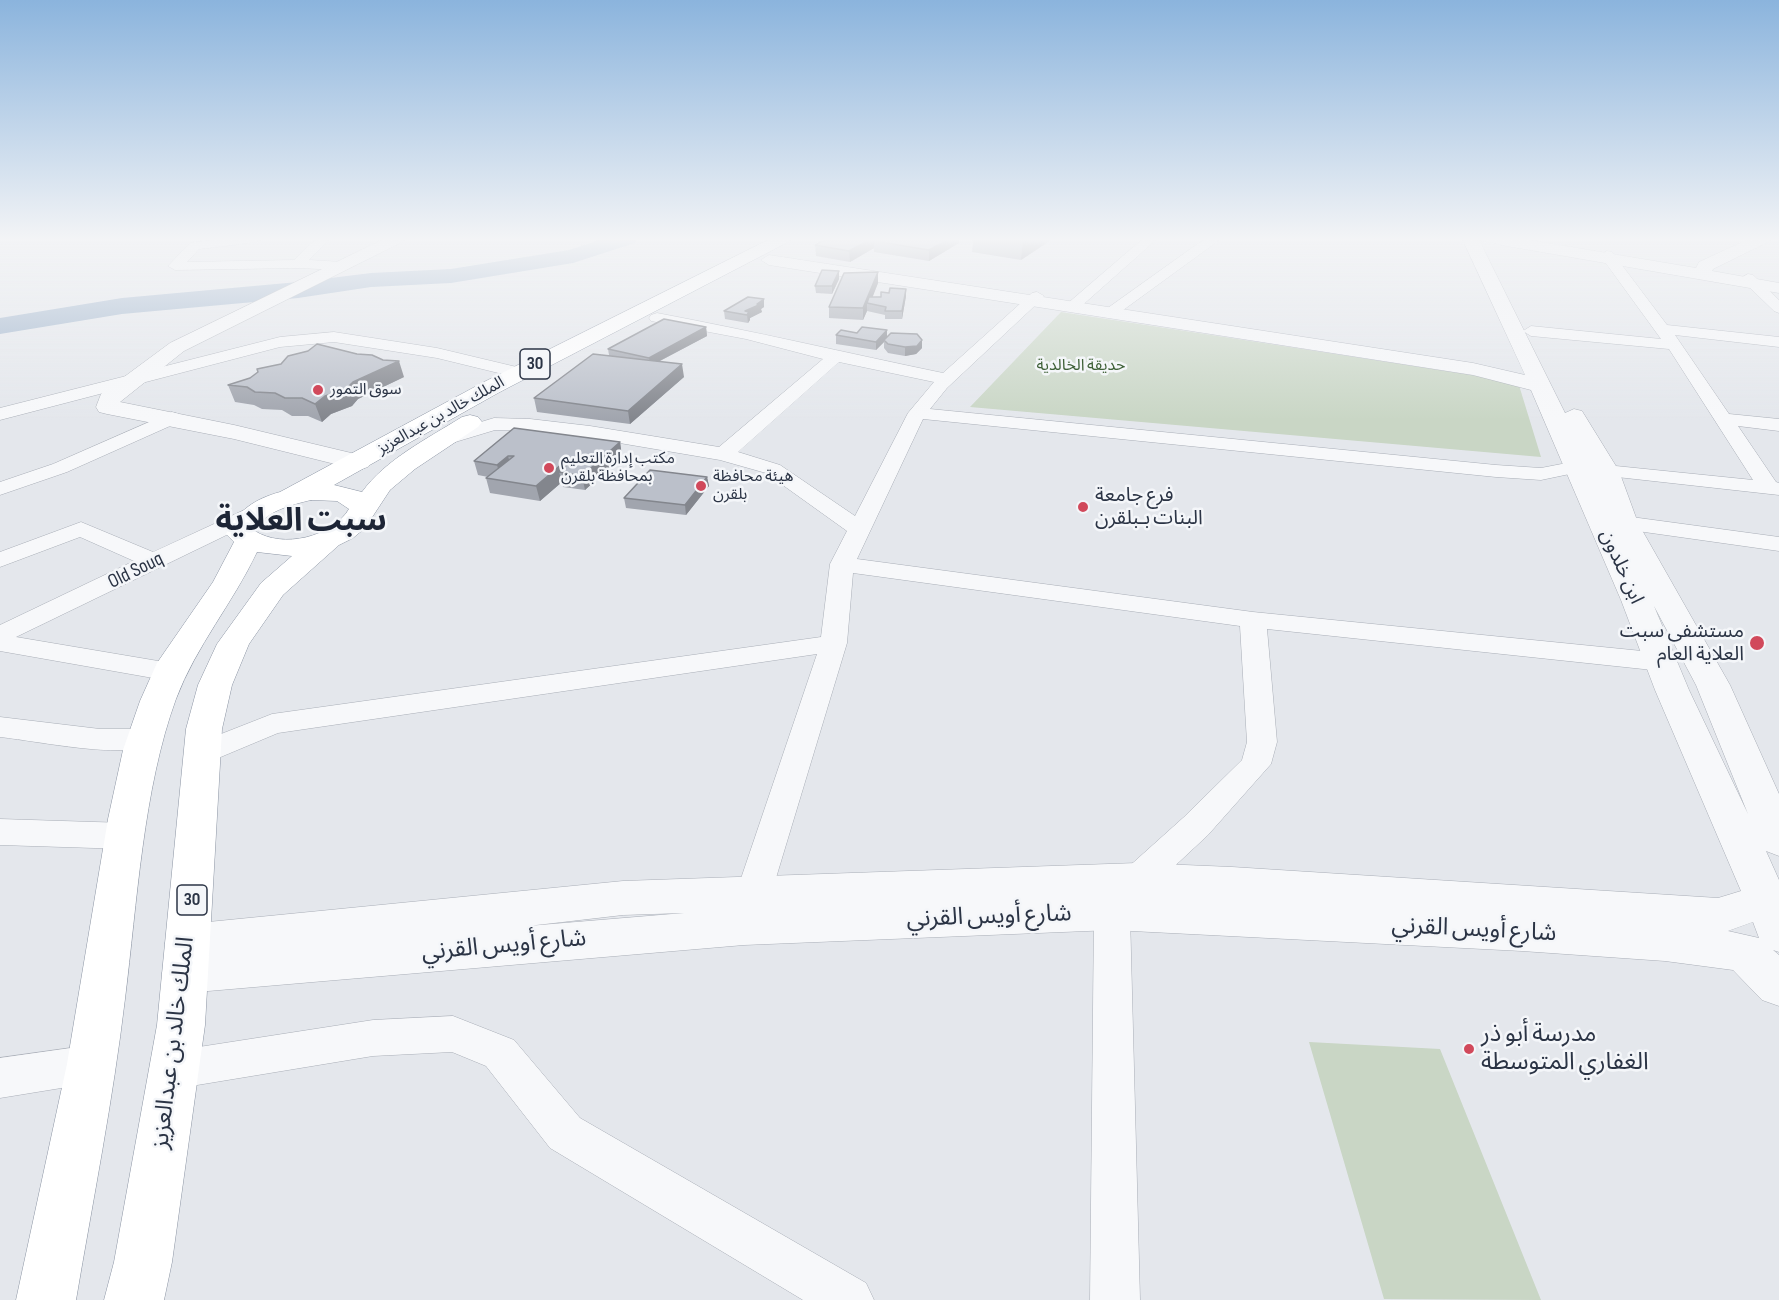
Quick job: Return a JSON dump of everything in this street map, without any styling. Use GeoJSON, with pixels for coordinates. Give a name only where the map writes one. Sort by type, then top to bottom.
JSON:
{"type":"FeatureCollection","features":[{"type":"Feature","properties":{"kind":"highway","name":"الملك خالد بن عبدالعزيز"},"geometry":{"type":"LineString","coordinates":[[248,542],[240,534],[243,524],[254,514],[358,462],[519,373],[677,299]]}},
{"type":"Feature","properties":{"kind":"highway","name":"الملك خالد بن عبدالعزيز"},"geometry":{"type":"LineString","coordinates":[[134,1300],[143,1262],[173,1071],[187,958],[204,729],[215,685],[233,644],[272,590],[329,539],[359,519],[363,509],[381,484],[442,440],[515,394],[692,299]]}},
{"type":"Feature","properties":{"kind":"highway"},"geometry":{"type":"LineString","coordinates":[[280,501],[311,492],[340,493],[358,500],[363,509]]}},
{"type":"Feature","properties":{"kind":"highway"},"geometry":{"type":"LineString","coordinates":[[46,1300],[92,1064],[126,836],[142,750],[158,701],[170,672],[228,582],[248,542],[263,547],[282,548],[305,546],[329,539]]}},
{"type":"Feature","properties":{"kind":"street"},"geometry":{"type":"LineString","coordinates":[[107,407],[109,399],[177,347],[276,299]]}},
{"type":"Feature","properties":{"kind":"street"},"geometry":{"type":"LineString","coordinates":[[748,910],[834,643],[842,564],[917,412],[947,379],[1035,299],[1537,378]]}},
{"type":"Feature","properties":{"kind":"street"},"geometry":{"type":"LineString","coordinates":[[1075,305],[1082,299]]}},
{"type":"Feature","properties":{"kind":"street"},"geometry":{"type":"LineString","coordinates":[[1112,311],[1129,299]]}},
{"type":"Feature","properties":{"kind":"street","name":"ابن خلدون"},"geometry":{"type":"LineString","coordinates":[[1499,299],[1577,467],[1662,662],[1676,700],[1773,916]]}},
{"type":"Feature","properties":{"kind":"street","name":"ابن خلدون"},"geometry":{"type":"LineString","coordinates":[[1517,299],[1549,371],[1606,471],[1624,523],[1713,685],[1779,840]]}},
{"type":"Feature","properties":{"kind":"street"},"geometry":{"type":"LineString","coordinates":[[1640,299],[1774,489]]}},
{"type":"Feature","properties":{"kind":"street"},"geometry":{"type":"LineString","coordinates":[[657,318],[748,335],[947,379]]}},
{"type":"Feature","properties":{"kind":"street"},"geometry":{"type":"LineString","coordinates":[[1663,329],[1779,342]]}},
{"type":"Feature","properties":{"kind":"street"},"geometry":{"type":"LineString","coordinates":[[1531,330],[1674,345]]}},
{"type":"Feature","properties":{"kind":"street"},"geometry":{"type":"LineString","coordinates":[[0,414],[280,342],[334,337],[437,353],[519,373]]}},
{"type":"Feature","properties":{"kind":"street"},"geometry":{"type":"LineString","coordinates":[[723,454],[836,356]]}},
{"type":"Feature","properties":{"kind":"street"},"geometry":{"type":"LineString","coordinates":[[53,401],[172,418],[303,447],[358,462]]}},
{"type":"Feature","properties":{"kind":"street"},"geometry":{"type":"LineString","coordinates":[[917,412],[1496,471],[1541,474],[1577,467]]}},
{"type":"Feature","properties":{"kind":"street"},"geometry":{"type":"LineString","coordinates":[[0,489],[60,468],[172,418]]}},
{"type":"Feature","properties":{"kind":"street"},"geometry":{"type":"LineString","coordinates":[[1723,418],[1779,425]]}},
{"type":"Feature","properties":{"kind":"street"},"geometry":{"type":"LineString","coordinates":[[442,440],[494,424],[530,425],[590,432],[723,454],[773,468],[859,529]]}},
{"type":"Feature","properties":{"kind":"street"},"geometry":{"type":"LineString","coordinates":[[1606,471],[1774,489]]}},
{"type":"Feature","properties":{"kind":"street","name":"Old Souq"},"geometry":{"type":"LineString","coordinates":[[0,635],[280,501]]}},
{"type":"Feature","properties":{"kind":"street"},"geometry":{"type":"LineString","coordinates":[[1624,523],[1779,544]]}},
{"type":"Feature","properties":{"kind":"street"},"geometry":{"type":"LineString","coordinates":[[0,560],[81,529],[155,562]]}},
{"type":"Feature","properties":{"kind":"street"},"geometry":{"type":"LineString","coordinates":[[842,564],[1253,620],[1662,662]]}},
{"type":"Feature","properties":{"kind":"street"},"geometry":{"type":"LineString","coordinates":[[1115,1300],[1125,896],[1256,764],[1262,742],[1253,620]]}},
{"type":"Feature","properties":{"kind":"street"},"geometry":{"type":"LineString","coordinates":[[0,643],[170,672]]}},
{"type":"Feature","properties":{"kind":"street"},"geometry":{"type":"LineString","coordinates":[[204,753],[272,724],[834,643]]}},
{"type":"Feature","properties":{"kind":"street"},"geometry":{"type":"LineString","coordinates":[[0,727],[100,739],[146,739]]}},
{"type":"Feature","properties":{"kind":"street"},"geometry":{"type":"LineString","coordinates":[[0,832],[126,836]]}},
{"type":"Feature","properties":{"kind":"street","name":"شارع أويس القرني"},"geometry":{"type":"LineString","coordinates":[[187,958],[748,910],[1125,896],[1232,884],[1718,916],[1773,916]]}},
{"type":"Feature","properties":{"kind":"street","name":"شارع أويس القرني"},"geometry":{"type":"LineString","coordinates":[[1125,896],[1522,932],[1665,942],[1745,952],[1779,986]]}},
{"type":"Feature","properties":{"kind":"street"},"geometry":{"type":"LineString","coordinates":[[173,1071],[373,1038],[453,1034],[500,1053],[565,1133],[849,1300]]}},
{"type":"Feature","properties":{"kind":"street"},"geometry":{"type":"LineString","coordinates":[[0,1078],[92,1064]]}},
{"type":"Feature","properties":{"kind":"green space","name":"حديقة الخالدية"},"geometry":{"type":"Polygon","coordinates":[[[1061,312],[1518,382],[1541,457],[970,407],[1061,312]]]}},
{"type":"Feature","properties":{"kind":"green space"},"geometry":{"type":"Polygon","coordinates":[[[1309,1042],[1440,1049],[1541,1300],[1384,1299],[1309,1042]]]}},
{"type":"Feature","properties":{"kind":"building"},"geometry":{"type":"Polygon","coordinates":[[[745,299],[764,299],[757,304],[761,304],[745,311],[749,312],[747,315],[724,311],[745,299]]]}},
{"type":"Feature","properties":{"kind":"building"},"geometry":{"type":"Polygon","coordinates":[[[833,299],[867,299],[863,308],[829,307],[833,299]]]}},
{"type":"Feature","properties":{"kind":"building"},"geometry":{"type":"Polygon","coordinates":[[[868,299],[904,299],[902,311],[885,311],[886,307],[867,303],[868,299]]]}},
{"type":"Feature","properties":{"kind":"building"},"geometry":{"type":"Polygon","coordinates":[[[664,319],[706,327],[649,358],[608,349],[664,319]]]}},
{"type":"Feature","properties":{"kind":"building"},"geometry":{"type":"Polygon","coordinates":[[[862,327],[887,330],[876,342],[836,335],[841,330],[857,333],[862,327]]]}},
{"type":"Feature","properties":{"kind":"building"},"geometry":{"type":"Polygon","coordinates":[[[891,333],[917,334],[922,340],[917,346],[905,347],[888,344],[884,340],[891,333]]]}},
{"type":"Feature","properties":{"kind":"building"},"geometry":{"type":"Polygon","coordinates":[[[317,344],[357,354],[372,355],[383,360],[399,361],[353,382],[346,389],[325,396],[315,404],[302,398],[285,398],[275,393],[255,392],[247,387],[228,385],[250,378],[258,372],[257,369],[281,364],[288,356],[308,351],[317,344]]]}},
{"type":"Feature","properties":{"kind":"building"},"geometry":{"type":"Polygon","coordinates":[[[593,354],[682,364],[628,411],[534,398],[593,354]]]}},
{"type":"Feature","properties":{"kind":"building"},"geometry":{"type":"Polygon","coordinates":[[[514,428],[620,442],[582,476],[559,472],[568,464],[563,463],[536,486],[486,478],[514,456],[508,456],[497,465],[474,461],[514,428]]]}},
{"type":"Feature","properties":{"kind":"building"},"geometry":{"type":"Polygon","coordinates":[[[650,470],[707,477],[685,505],[624,498],[650,470]]]}},
{"type":"Feature","properties":{"kind":"waterway"},"geometry":{"type":"LineString","coordinates":[[0,326],[122,306],[192,299]]}},
{"type":"Feature","properties":{"kind":"place","name":"سوق التمور"},"geometry":{"type":"Point","coordinates":[318,390]}},
{"type":"Feature","properties":{"kind":"place","name":"مكتب إدارة التعليم بمحافظة بلقرن"},"geometry":{"type":"Point","coordinates":[549,468]}},
{"type":"Feature","properties":{"kind":"place","name":"هيئة محافظة بلقرن"},"geometry":{"type":"Point","coordinates":[701,486]}},
{"type":"Feature","properties":{"kind":"place","name":"فرع جامعة البنات بـبلقرن"},"geometry":{"type":"Point","coordinates":[1083,507]}},
{"type":"Feature","properties":{"kind":"place","name":"مستشفى سبت العلاية العام"},"geometry":{"type":"Point","coordinates":[1757,643]}},
{"type":"Feature","properties":{"kind":"place","name":"مدرسة أبو ذر الغفاري المتوسطة"},"geometry":{"type":"Point","coordinates":[1469,1049]}},
{"type":"Feature","properties":{"kind":"district","name":"سبت العلاية"},"geometry":{"type":"Point","coordinates":[301,522]}}]}
